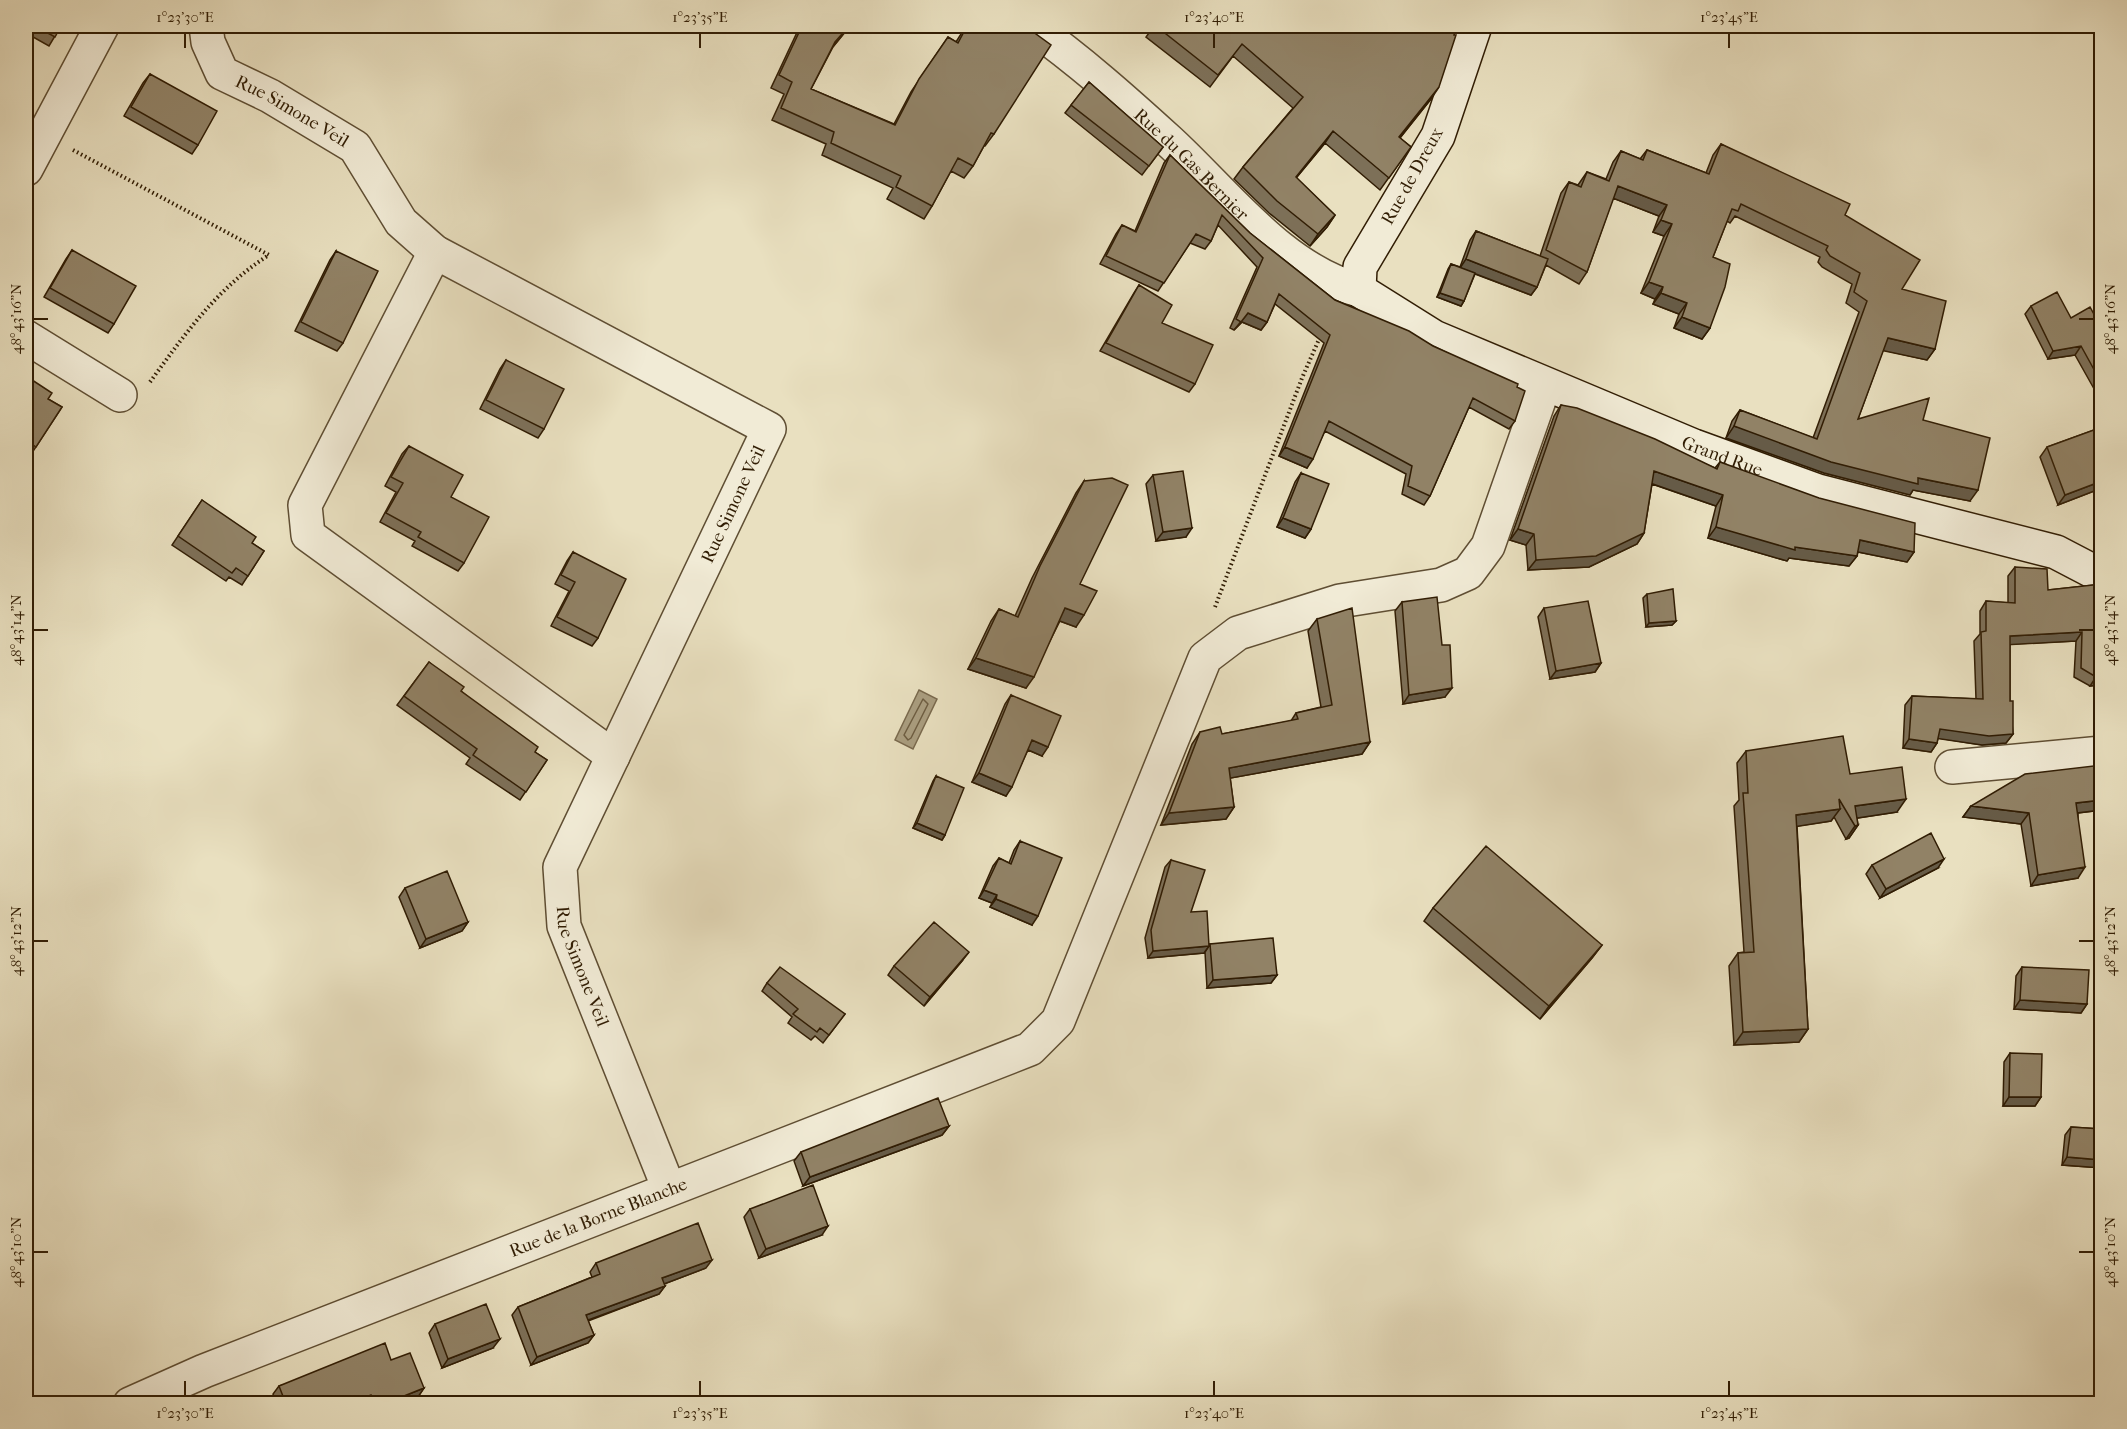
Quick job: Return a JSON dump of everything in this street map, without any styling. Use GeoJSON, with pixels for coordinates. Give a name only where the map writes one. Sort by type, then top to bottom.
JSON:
{"type":"FeatureCollection","features":[{"type":"Feature","properties":{"kind":"street"},"geometry":{"type":"LineString","coordinates":[[26,170],[102,26]]}},
{"type":"Feature","properties":{"kind":"street","name":"Rue du Gas Bernier"},"geometry":{"type":"LineString","coordinates":[[1031,26],[1167,139],[1288,255],[1333,283],[1359,290]]}},
{"type":"Feature","properties":{"kind":"street","name":"Rue de Dreux"},"geometry":{"type":"LineString","coordinates":[[1359,290],[1360,267],[1438,136],[1475,26]]}},
{"type":"Feature","properties":{"kind":"street","name":"Rue Simone Veil"},"geometry":{"type":"LineString","coordinates":[[207,34],[222,73],[270,96],[354,147],[401,222],[435,252],[769,429],[561,867],[564,926],[669,1190]]}},
{"type":"Feature","properties":{"kind":"street"},"geometry":{"type":"LineString","coordinates":[[435,252],[305,505],[308,535],[613,756]]}},
{"type":"Feature","properties":{"kind":"street","name":"Grand Rue"},"geometry":{"type":"LineString","coordinates":[[1359,290],[1434,337],[1544,386],[1694,446],[1818,491],[2056,552],[2102,576]]}},
{"type":"Feature","properties":{"kind":"street"},"geometry":{"type":"LineString","coordinates":[[26,337],[120,395]]}},
{"type":"Feature","properties":{"kind":"street"},"geometry":{"type":"LineString","coordinates":[[1205,658],[1238,633],[1340,600],[1441,585],[1468,573],[1488,546],[1544,386]]}},
{"type":"Feature","properties":{"kind":"street","name":"Rue de la Borne Blanche"},"geometry":{"type":"LineString","coordinates":[[130,1404],[204,1371],[1030,1049],[1058,1021],[1205,658]]}},
{"type":"Feature","properties":{"kind":"street"},"geometry":{"type":"LineString","coordinates":[[1952,767],[2102,753]]}},
{"type":"Feature","properties":{"kind":"path"},"geometry":{"type":"LineString","coordinates":[[44,139],[60,142],[269,255],[242,271],[203,310],[136,402],[120,395]]}},
{"type":"Feature","properties":{"kind":"path"},"geometry":{"type":"LineString","coordinates":[[1205,658],[1216,602],[1302,378],[1326,326]]}},
{"type":"Feature","properties":{"kind":"water"},"geometry":{"type":"Polygon","coordinates":[[[919,690],[937,699],[913,749],[895,740],[919,690]]]}},
{"type":"Feature","properties":{"kind":"building"},"geometry":{"type":"Polygon","coordinates":[[[35,26],[61,26],[55,37],[35,26]]]}},
{"type":"Feature","properties":{"kind":"building"},"geometry":{"type":"Polygon","coordinates":[[[802,26],[849,26],[835,42],[811,89],[895,125],[919,79],[948,37],[958,43],[967,26],[1025,26],[1051,45],[994,134],[991,133],[973,166],[958,158],[932,206],[896,187],[901,176],[831,143],[834,132],[781,108],[792,82],[779,75],[802,26]]]}},
{"type":"Feature","properties":{"kind":"building"},"geometry":{"type":"Polygon","coordinates":[[[1156,26],[1456,26],[1454,35],[1456,35],[1439,87],[1399,137],[1411,147],[1389,178],[1333,131],[1296,177],[1335,215],[1318,234],[1277,201],[1243,167],[1303,97],[1242,44],[1218,75],[1156,26]]]}},
{"type":"Feature","properties":{"kind":"building"},"geometry":{"type":"Polygon","coordinates":[[[150,74],[217,111],[198,145],[131,107],[150,74]]]}},
{"type":"Feature","properties":{"kind":"building"},"geometry":{"type":"Polygon","coordinates":[[[1089,82],[1163,147],[1149,166],[1071,105],[1089,82]]]}},
{"type":"Feature","properties":{"kind":"building"},"geometry":{"type":"Polygon","coordinates":[[[1721,144],[1850,204],[1845,215],[1920,260],[1902,289],[1946,301],[1935,349],[1888,338],[1858,419],[1929,398],[1923,420],[1990,438],[1978,490],[1918,478],[1918,484],[1831,462],[1734,426],[1740,410],[1817,439],[1867,301],[1854,292],[1860,273],[1830,256],[1826,250],[1828,246],[1741,204],[1738,211],[1732,209],[1713,257],[1730,264],[1725,287],[1710,328],[1682,317],[1687,303],[1661,293],[1663,287],[1649,282],[1672,224],[1661,220],[1667,205],[1618,186],[1587,272],[1546,250],[1569,182],[1581,187],[1587,172],[1609,181],[1621,151],[1643,160],[1647,150],[1709,174],[1721,144]]]}},
{"type":"Feature","properties":{"kind":"building"},"geometry":{"type":"Polygon","coordinates":[[[1170,155],[1250,233],[1335,300],[1409,331],[1433,346],[1518,384],[1517,387],[1525,391],[1515,421],[1473,398],[1430,496],[1408,486],[1412,466],[1329,421],[1313,459],[1285,447],[1330,335],[1279,294],[1267,322],[1248,313],[1241,322],[1236,319],[1263,258],[1222,215],[1211,241],[1196,234],[1164,283],[1106,256],[1122,225],[1136,232],[1170,155]]]}},
{"type":"Feature","properties":{"kind":"building"},"geometry":{"type":"Polygon","coordinates":[[[1476,231],[1548,259],[1537,287],[1466,259],[1476,231]]]}},
{"type":"Feature","properties":{"kind":"building"},"geometry":{"type":"Polygon","coordinates":[[[72,250],[136,286],[114,324],[50,288],[72,250]]]}},
{"type":"Feature","properties":{"kind":"building"},"geometry":{"type":"Polygon","coordinates":[[[336,251],[378,271],[343,343],[301,322],[336,251]]]}},
{"type":"Feature","properties":{"kind":"building"},"geometry":{"type":"Polygon","coordinates":[[[1451,264],[1475,273],[1464,301],[1440,293],[1451,264]]]}},
{"type":"Feature","properties":{"kind":"building"},"geometry":{"type":"Polygon","coordinates":[[[1139,285],[1172,305],[1162,323],[1213,345],[1195,384],[1106,343],[1139,285]]]}},
{"type":"Feature","properties":{"kind":"building"},"geometry":{"type":"Polygon","coordinates":[[[2057,292],[2071,318],[2090,307],[2102,329],[2102,384],[2081,346],[2053,351],[2031,306],[2057,292]]]}},
{"type":"Feature","properties":{"kind":"building"},"geometry":{"type":"Polygon","coordinates":[[[506,360],[564,389],[544,429],[486,400],[506,360]]]}},
{"type":"Feature","properties":{"kind":"building"},"geometry":{"type":"Polygon","coordinates":[[[26,376],[52,393],[48,399],[62,407],[36,447],[26,440],[26,376]]]}},
{"type":"Feature","properties":{"kind":"building"},"geometry":{"type":"Polygon","coordinates":[[[1561,405],[1577,408],[1655,439],[1717,469],[1720,462],[1819,498],[1915,523],[1914,552],[1860,540],[1857,556],[1795,547],[1795,550],[1716,527],[1723,495],[1654,471],[1644,533],[1596,556],[1536,560],[1534,534],[1518,529],[1561,405]]]}},
{"type":"Feature","properties":{"kind":"building"},"geometry":{"type":"Polygon","coordinates":[[[2102,427],[2102,481],[2065,495],[2047,447],[2102,427]]]}},
{"type":"Feature","properties":{"kind":"building"},"geometry":{"type":"Polygon","coordinates":[[[409,446],[463,475],[451,497],[489,517],[464,563],[418,537],[421,532],[386,513],[403,483],[391,477],[409,446]]]}},
{"type":"Feature","properties":{"kind":"building"},"geometry":{"type":"Polygon","coordinates":[[[1183,471],[1192,528],[1163,532],[1153,475],[1183,471]]]}},
{"type":"Feature","properties":{"kind":"building"},"geometry":{"type":"Polygon","coordinates":[[[1301,473],[1329,484],[1311,529],[1283,518],[1301,473]]]}},
{"type":"Feature","properties":{"kind":"building"},"geometry":{"type":"Polygon","coordinates":[[[1112,478],[1128,485],[1080,584],[1097,591],[1084,615],[1065,608],[1034,677],[976,658],[999,609],[1018,617],[1040,566],[1084,481],[1112,478]]]}},
{"type":"Feature","properties":{"kind":"building"},"geometry":{"type":"Polygon","coordinates":[[[202,500],[256,537],[252,543],[264,551],[248,576],[236,568],[232,573],[178,536],[202,500]]]}},
{"type":"Feature","properties":{"kind":"building"},"geometry":{"type":"Polygon","coordinates":[[[573,552],[626,579],[598,638],[557,617],[575,582],[561,575],[573,552]]]}},
{"type":"Feature","properties":{"kind":"building"},"geometry":{"type":"Polygon","coordinates":[[[2015,567],[2047,569],[2048,590],[2102,584],[2102,676],[2096,677],[2081,668],[2082,632],[2010,636],[2010,701],[2013,701],[2013,734],[1989,736],[1940,729],[1937,743],[1909,739],[1912,696],[1983,699],[1981,632],[1986,631],[1986,601],[2015,603],[2015,567]]]}},
{"type":"Feature","properties":{"kind":"building"},"geometry":{"type":"Polygon","coordinates":[[[1673,589],[1676,621],[1649,623],[1647,594],[1673,589]]]}},
{"type":"Feature","properties":{"kind":"building"},"geometry":{"type":"Polygon","coordinates":[[[1437,597],[1442,645],[1450,645],[1452,688],[1409,695],[1402,602],[1437,597]]]}},
{"type":"Feature","properties":{"kind":"building"},"geometry":{"type":"Polygon","coordinates":[[[1588,601],[1601,663],[1556,671],[1544,608],[1588,601]]]}},
{"type":"Feature","properties":{"kind":"building"},"geometry":{"type":"Polygon","coordinates":[[[1352,608],[1370,742],[1229,768],[1234,807],[1169,813],[1200,732],[1220,727],[1222,734],[1298,719],[1296,713],[1332,705],[1317,619],[1352,608]]]}},
{"type":"Feature","properties":{"kind":"building"},"geometry":{"type":"Polygon","coordinates":[[[429,662],[464,687],[461,691],[538,747],[535,752],[547,760],[526,792],[473,755],[477,749],[404,696],[429,662]]]}},
{"type":"Feature","properties":{"kind":"building"},"geometry":{"type":"Polygon","coordinates":[[[1011,695],[1061,716],[1048,747],[1032,740],[1012,787],[979,773],[1011,695]]]}},
{"type":"Feature","properties":{"kind":"building"},"geometry":{"type":"Polygon","coordinates":[[[1843,736],[1850,774],[1902,767],[1906,799],[1855,806],[1858,825],[1855,826],[1839,799],[1840,809],[1796,815],[1808,1029],[1743,1032],[1738,953],[1754,952],[1743,793],[1748,793],[1746,751],[1843,736]]]}},
{"type":"Feature","properties":{"kind":"building"},"geometry":{"type":"Polygon","coordinates":[[[2102,765],[2102,800],[2076,803],[2085,867],[2038,875],[2029,813],[1971,806],[2025,774],[2102,765]]]}},
{"type":"Feature","properties":{"kind":"building"},"geometry":{"type":"Polygon","coordinates":[[[936,776],[964,788],[945,835],[917,823],[936,776]]]}},
{"type":"Feature","properties":{"kind":"building"},"geometry":{"type":"Polygon","coordinates":[[[1931,833],[1944,859],[1886,889],[1872,865],[1931,833]]]}},
{"type":"Feature","properties":{"kind":"building"},"geometry":{"type":"Polygon","coordinates":[[[1020,841],[1062,858],[1038,916],[996,899],[997,895],[984,890],[999,858],[1011,864],[1020,841]]]}},
{"type":"Feature","properties":{"kind":"building"},"geometry":{"type":"Polygon","coordinates":[[[1486,846],[1602,945],[1549,1006],[1433,908],[1486,846]]]}},
{"type":"Feature","properties":{"kind":"building"},"geometry":{"type":"Polygon","coordinates":[[[1171,860],[1205,870],[1191,912],[1207,911],[1209,946],[1153,951],[1151,930],[1171,860]]]}},
{"type":"Feature","properties":{"kind":"building"},"geometry":{"type":"Polygon","coordinates":[[[447,871],[468,922],[426,939],[405,888],[447,871]]]}},
{"type":"Feature","properties":{"kind":"building"},"geometry":{"type":"Polygon","coordinates":[[[934,922],[969,952],[930,997],[894,966],[934,922]]]}},
{"type":"Feature","properties":{"kind":"building"},"geometry":{"type":"Polygon","coordinates":[[[1273,938],[1277,975],[1213,980],[1210,944],[1273,938]]]}},
{"type":"Feature","properties":{"kind":"building"},"geometry":{"type":"Polygon","coordinates":[[[780,967],[845,1014],[829,1035],[820,1028],[817,1032],[793,1014],[798,1009],[767,983],[780,967]]]}},
{"type":"Feature","properties":{"kind":"building"},"geometry":{"type":"Polygon","coordinates":[[[2022,967],[2089,970],[2087,1004],[2020,1000],[2022,967]]]}},
{"type":"Feature","properties":{"kind":"building"},"geometry":{"type":"Polygon","coordinates":[[[2010,1053],[2042,1054],[2041,1097],[2009,1097],[2010,1053]]]}},
{"type":"Feature","properties":{"kind":"building"},"geometry":{"type":"Polygon","coordinates":[[[938,1098],[949,1126],[810,1177],[801,1152],[938,1098]]]}},
{"type":"Feature","properties":{"kind":"building"},"geometry":{"type":"Polygon","coordinates":[[[2071,1127],[2102,1129],[2102,1160],[2067,1157],[2071,1127]]]}},
{"type":"Feature","properties":{"kind":"building"},"geometry":{"type":"Polygon","coordinates":[[[813,1185],[828,1226],[766,1249],[750,1209],[813,1185]]]}},
{"type":"Feature","properties":{"kind":"building"},"geometry":{"type":"Polygon","coordinates":[[[698,1223],[712,1260],[662,1278],[665,1286],[586,1315],[594,1335],[537,1357],[518,1307],[600,1274],[596,1263],[698,1223]]]}},
{"type":"Feature","properties":{"kind":"building"},"geometry":{"type":"Polygon","coordinates":[[[486,1304],[500,1339],[448,1359],[435,1324],[486,1304]]]}},
{"type":"Feature","properties":{"kind":"building"},"geometry":{"type":"Polygon","coordinates":[[[385,1343],[391,1360],[410,1353],[424,1388],[384,1404],[374,1404],[371,1395],[349,1404],[286,1404],[279,1386],[385,1343]]]}}]}
